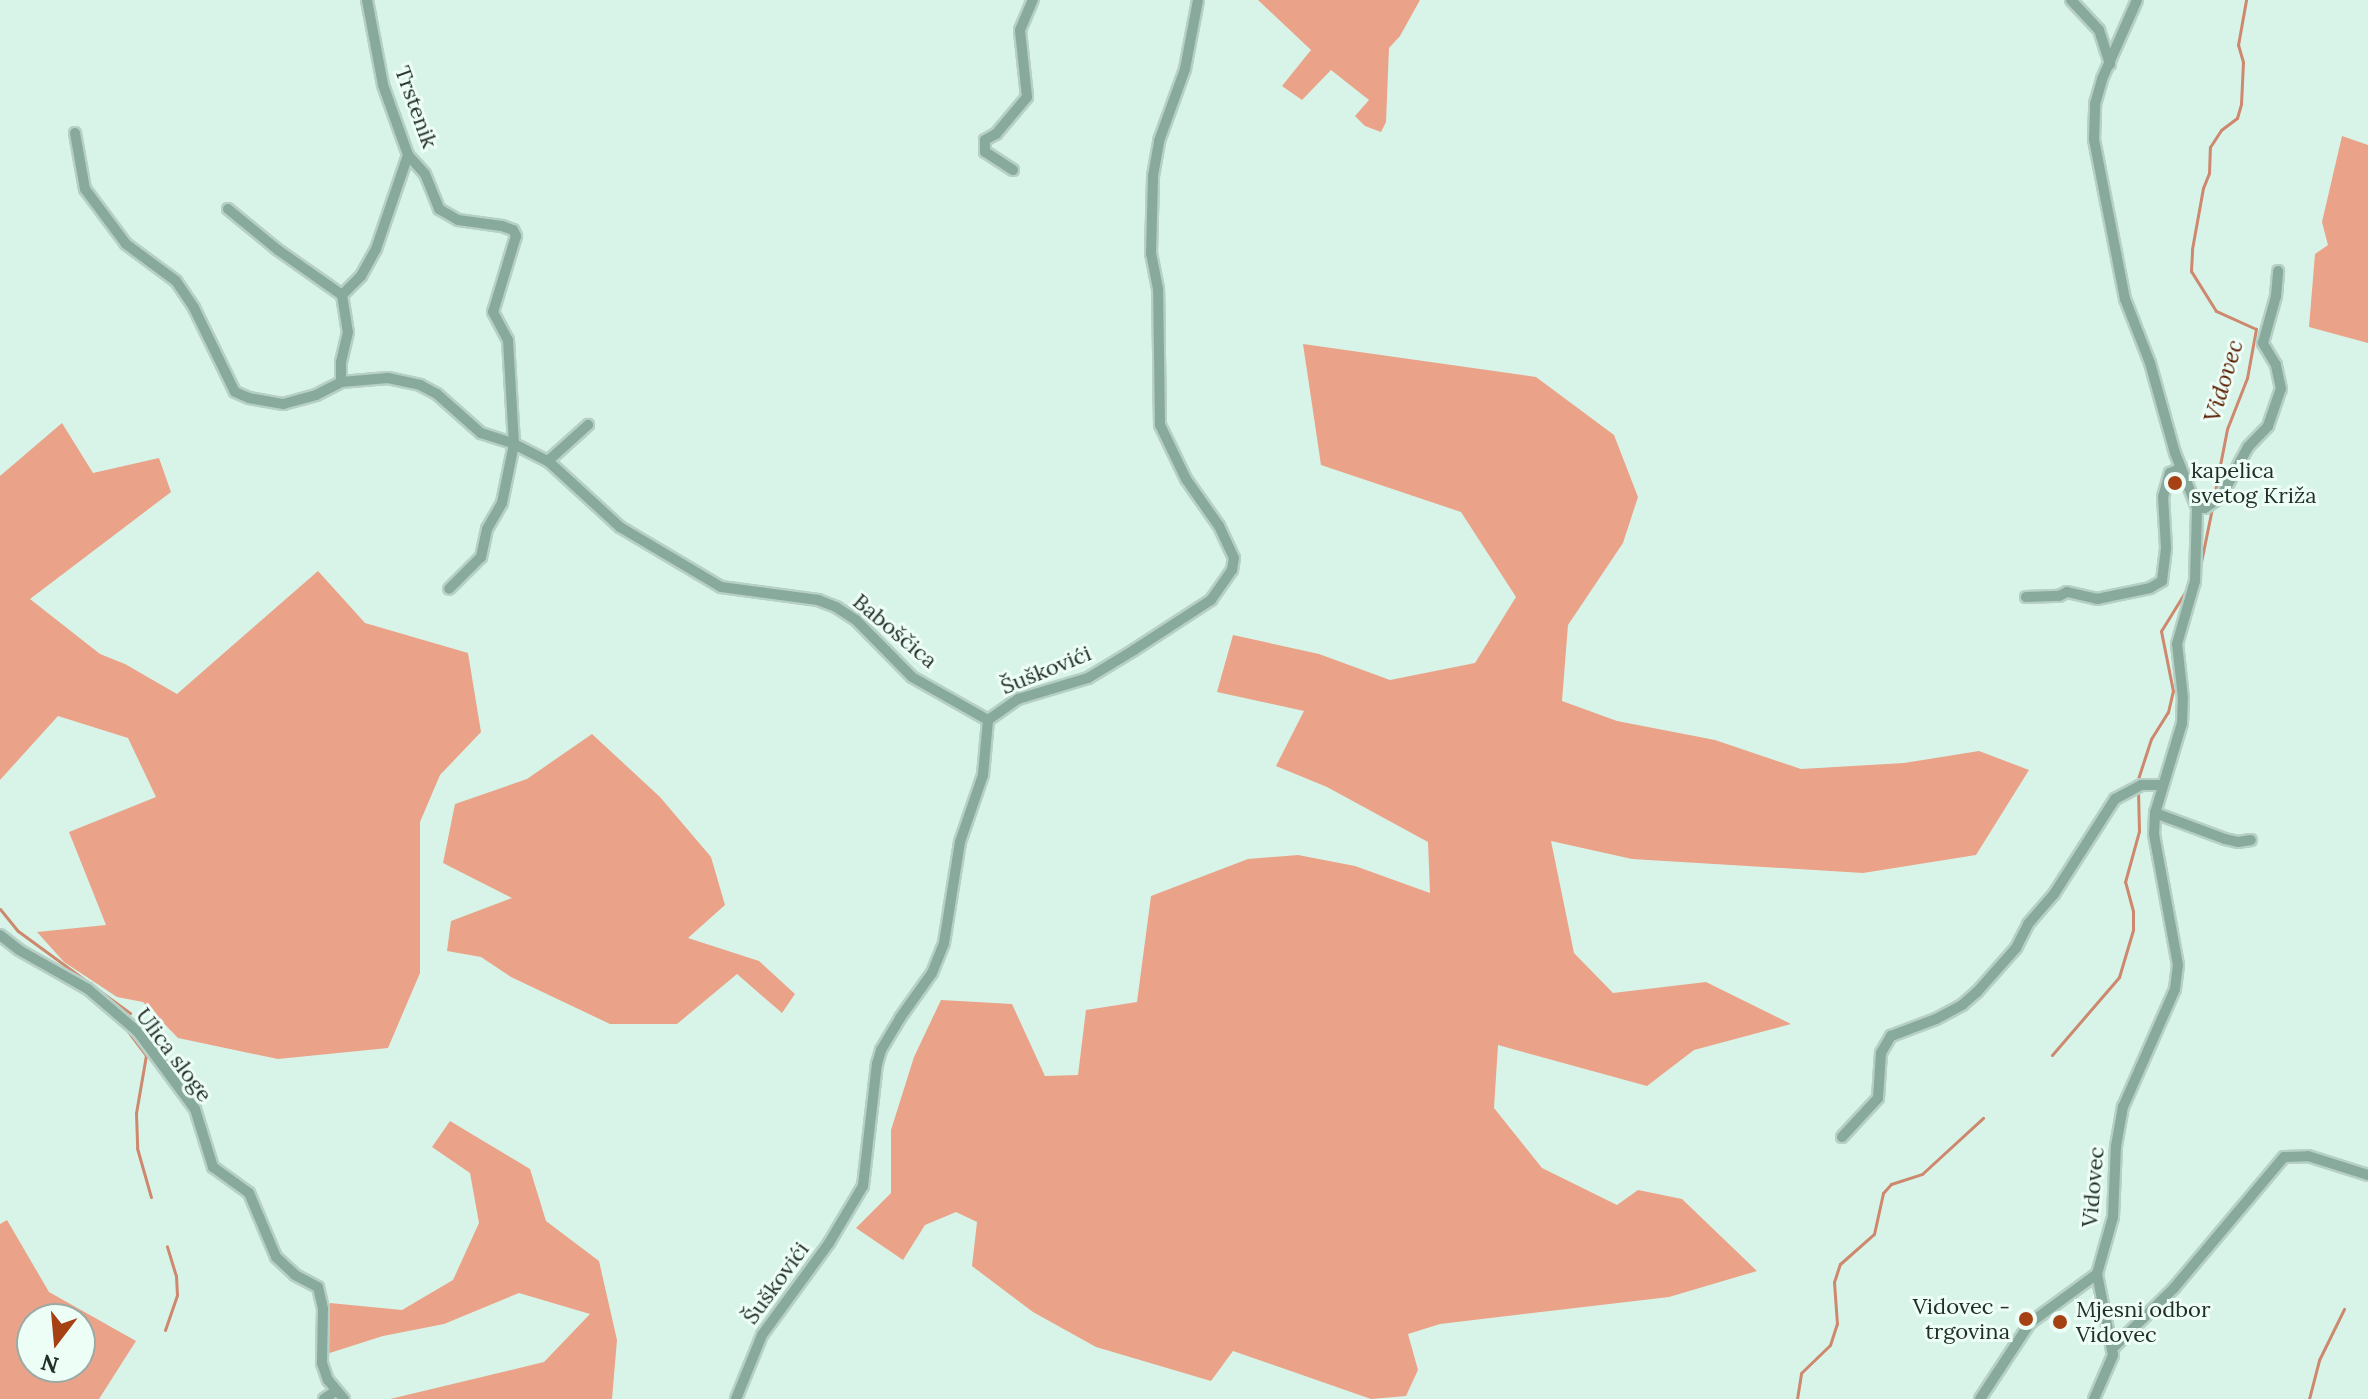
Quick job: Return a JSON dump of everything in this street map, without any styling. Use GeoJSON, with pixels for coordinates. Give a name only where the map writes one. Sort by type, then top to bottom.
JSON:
{"type":"FeatureCollection","features":[{"type":"Feature","properties":{"kind":"street","name":"Trstenik"},"geometry":{"type":"LineString","coordinates":[[367,0],[383,85],[408,155],[425,174],[439,209],[446,216],[502,226],[513,230],[516,236],[493,312],[508,340],[514,444],[502,503],[487,529],[481,557],[449,589]]}},
{"type":"Feature","properties":{"kind":"street"},"geometry":{"type":"LineString","coordinates":[[1013,170],[985,152],[985,140],[996,134],[1027,97],[1020,30],[1033,0]]}},
{"type":"Feature","properties":{"kind":"street","name":"Šuškovići"},"geometry":{"type":"LineString","coordinates":[[736,1399],[762,1335],[829,1243],[863,1186],[868,1170],[877,1064],[900,1018],[932,973],[944,943],[960,842],[983,775],[988,720],[1018,699],[1088,678],[1134,650],[1211,600],[1232,570],[1234,558],[1219,526],[1186,479],[1160,425],[1158,289],[1151,254],[1153,176],[1159,141],[1185,69],[1198,0]]}},
{"type":"Feature","properties":{"kind":"street"},"geometry":{"type":"LineString","coordinates":[[2071,0],[2099,30],[2110,64]]}},
{"type":"Feature","properties":{"kind":"street"},"geometry":{"type":"LineString","coordinates":[[2137,0],[2095,104],[2098,170],[2125,299],[2150,363],[2181,468],[2197,508],[2195,581],[2177,644],[2183,698],[2182,723],[2155,813],[2225,839],[2238,842],[2251,840]]}},
{"type":"Feature","properties":{"kind":"street"},"geometry":{"type":"LineString","coordinates":[[75,133],[85,189],[126,244],[176,281],[194,308],[235,392],[249,398],[283,404],[316,395],[341,382],[388,378],[420,385],[437,394],[481,433],[514,444],[548,461],[588,425]]}},
{"type":"Feature","properties":{"kind":"street"},"geometry":{"type":"LineString","coordinates":[[342,295],[361,276],[376,249],[408,155]]}},
{"type":"Feature","properties":{"kind":"street"},"geometry":{"type":"LineString","coordinates":[[228,209],[278,250],[342,295],[348,332],[341,362],[341,382]]}},
{"type":"Feature","properties":{"kind":"street"},"geometry":{"type":"LineString","coordinates":[[2197,508],[2205,508],[2221,497],[2248,447],[2268,426],[2277,401],[2281,389],[2263,343],[2276,296],[2278,271]]}},
{"type":"Feature","properties":{"kind":"street","name":"Baboščica"},"geometry":{"type":"LineString","coordinates":[[548,461],[620,527],[721,587],[818,600],[836,607],[856,620],[912,677],[988,720]]}},
{"type":"Feature","properties":{"kind":"street"},"geometry":{"type":"LineString","coordinates":[[2026,597],[2059,596],[2067,592],[2097,599],[2150,588],[2162,581],[2166,547],[2163,497],[2170,473],[2181,468]]}},
{"type":"Feature","properties":{"kind":"street"},"geometry":{"type":"LineString","coordinates":[[1842,1137],[1878,1098],[1881,1053],[1891,1036],[1936,1019],[1977,992],[2016,948],[2028,924],[2054,894],[2115,799],[2138,786],[2163,785]]}},
{"type":"Feature","properties":{"kind":"street","name":"Vidovec"},"geometry":{"type":"LineString","coordinates":[[2097,1274],[2113,1217],[2116,1146],[2123,1107],[2175,989],[2178,965],[2176,940],[2154,834],[2155,813]]}},
{"type":"Feature","properties":{"kind":"street","name":"Ulica sloge"},"geometry":{"type":"LineString","coordinates":[[0,935],[19,950],[65,973],[110,1006],[138,1032],[161,1068],[195,1109],[213,1167],[249,1193],[283,1265],[318,1287],[322,1296],[322,1363],[340,1395]]}},
{"type":"Feature","properties":{"kind":"street"},"geometry":{"type":"LineString","coordinates":[[2112,1349],[2174,1288],[2239,1215],[2268,1172],[2284,1157],[2308,1156],[2368,1175]]}},
{"type":"Feature","properties":{"kind":"street"},"geometry":{"type":"LineString","coordinates":[[1980,1399],[2030,1323],[2097,1274],[2112,1349],[2108,1372],[2094,1399]]}},
{"type":"Feature","properties":{"kind":"street"},"geometry":{"type":"LineString","coordinates":[[324,1399],[340,1395]]}},
{"type":"Feature","properties":{"kind":"shaded area"},"geometry":{"type":"Polygon","coordinates":[[[1258,0],[1420,0],[1400,36],[1389,48],[1386,122],[1381,132],[1365,126],[1355,116],[1369,100],[1331,70],[1302,100],[1282,86],[1311,50],[1258,0]]]}},
{"type":"Feature","properties":{"kind":"shaded area"},"geometry":{"type":"Polygon","coordinates":[[[2342,136],[2368,145],[2368,343],[2309,327],[2315,254],[2328,245],[2322,222],[2342,136]]]}},
{"type":"Feature","properties":{"kind":"shaded area"},"geometry":{"type":"Polygon","coordinates":[[[1303,344],[1536,377],[1614,435],[1638,497],[1623,543],[1568,625],[1562,701],[1617,721],[1715,740],[1801,769],[1904,763],[1979,751],[2029,770],[1976,855],[1863,873],[1632,859],[1551,841],[1574,953],[1613,993],[1706,982],[1791,1024],[1694,1050],[1647,1086],[1498,1045],[1494,1108],[1542,1168],[1617,1205],[1638,1190],[1682,1199],[1757,1271],[1669,1297],[1440,1324],[1408,1334],[1418,1370],[1406,1396],[1371,1399],[1233,1351],[1211,1381],[1096,1347],[1033,1312],[972,1266],[977,1222],[956,1212],[925,1225],[903,1260],[856,1228],[891,1193],[891,1130],[914,1057],[941,1000],[1012,1004],[1045,1076],[1078,1075],[1086,1010],[1137,1002],[1151,896],[1248,859],[1298,855],[1355,866],[1430,893],[1428,842],[1327,787],[1276,766],[1304,711],[1217,692],[1233,635],[1319,654],[1390,680],[1475,663],[1516,597],[1461,512],[1321,465],[1303,344]]]}},
{"type":"Feature","properties":{"kind":"shaded area"},"geometry":{"type":"Polygon","coordinates":[[[62,423],[93,473],[159,458],[171,492],[30,599],[100,654],[125,664],[177,694],[318,571],[365,623],[468,653],[481,732],[440,775],[420,822],[420,973],[388,1048],[278,1059],[178,1038],[143,1002],[117,997],[64,962],[37,932],[106,925],[69,832],[156,797],[128,738],[58,716],[0,780],[0,476],[62,423]]]}},
{"type":"Feature","properties":{"kind":"shaded area"},"geometry":{"type":"Polygon","coordinates":[[[592,734],[660,797],[711,857],[725,905],[688,938],[759,961],[795,994],[782,1013],[737,974],[677,1024],[610,1024],[511,977],[481,957],[447,951],[451,921],[512,898],[443,863],[455,804],[527,779],[592,734]]]}},
{"type":"Feature","properties":{"kind":"shaded area"},"geometry":{"type":"Polygon","coordinates":[[[450,1121],[530,1169],[546,1221],[599,1261],[617,1340],[612,1399],[390,1399],[544,1362],[590,1314],[519,1293],[444,1324],[383,1336],[317,1357],[330,1303],[402,1310],[453,1280],[479,1223],[470,1173],[432,1147],[450,1121]]]}},
{"type":"Feature","properties":{"kind":"shaded area"},"geometry":{"type":"Polygon","coordinates":[[[7,1220],[49,1292],[69,1303],[16,1303],[16,1383],[96,1383],[96,1318],[136,1341],[99,1399],[0,1399],[0,1224],[7,1220]]]}},
{"type":"Feature","properties":{"kind":"waterway","name":"Vidovec"},"geometry":{"type":"LineString","coordinates":[[2214,496],[2227,429],[2247,378],[2256,329],[2216,311],[2191,271],[2192,249],[2203,188],[2209,173],[2210,147],[2221,130],[2237,118],[2241,104],[2243,62],[2238,45],[2246,0]]}},
{"type":"Feature","properties":{"kind":"waterway","name":"Vidovec"},"geometry":{"type":"LineString","coordinates":[[2200,567],[2212,508]]}},
{"type":"Feature","properties":{"kind":"waterway","name":"Vidovec"},"geometry":{"type":"LineString","coordinates":[[2137,782],[2151,739],[2168,712],[2173,691],[2161,631],[2190,584]]}},
{"type":"Feature","properties":{"kind":"waterway","name":"Vidovec"},"geometry":{"type":"LineString","coordinates":[[2052,1055],[2119,977],[2133,930],[2133,911],[2125,882],[2139,831],[2138,789]]}},
{"type":"Feature","properties":{"kind":"waterway"},"geometry":{"type":"LineString","coordinates":[[0,909],[18,931],[130,1013]]}},
{"type":"Feature","properties":{"kind":"waterway"},"geometry":{"type":"LineString","coordinates":[[124,1026],[146,1055],[136,1113],[137,1148],[151,1197]]}},
{"type":"Feature","properties":{"kind":"waterway","name":"Vidovec"},"geometry":{"type":"LineString","coordinates":[[1797,1399],[1801,1373],[1830,1345],[1837,1324],[1834,1282],[1840,1264],[1874,1234],[1883,1193],[1891,1184],[1922,1174],[1983,1118]]}},
{"type":"Feature","properties":{"kind":"waterway"},"geometry":{"type":"LineString","coordinates":[[165,1330],[177,1295],[176,1276],[167,1246]]}},
{"type":"Feature","properties":{"kind":"waterway"},"geometry":{"type":"LineString","coordinates":[[2309,1399],[2319,1360],[2344,1309]]}},
{"type":"Feature","properties":{"kind":"place","name":"kapelica svetog Križa"},"geometry":{"type":"Point","coordinates":[2175,483]}},
{"type":"Feature","properties":{"kind":"place","name":"Vidovec - trgovina"},"geometry":{"type":"Point","coordinates":[2026,1319]}},
{"type":"Feature","properties":{"kind":"place","name":"Mjesni odbor Vidovec"},"geometry":{"type":"Point","coordinates":[2060,1322]}}]}
